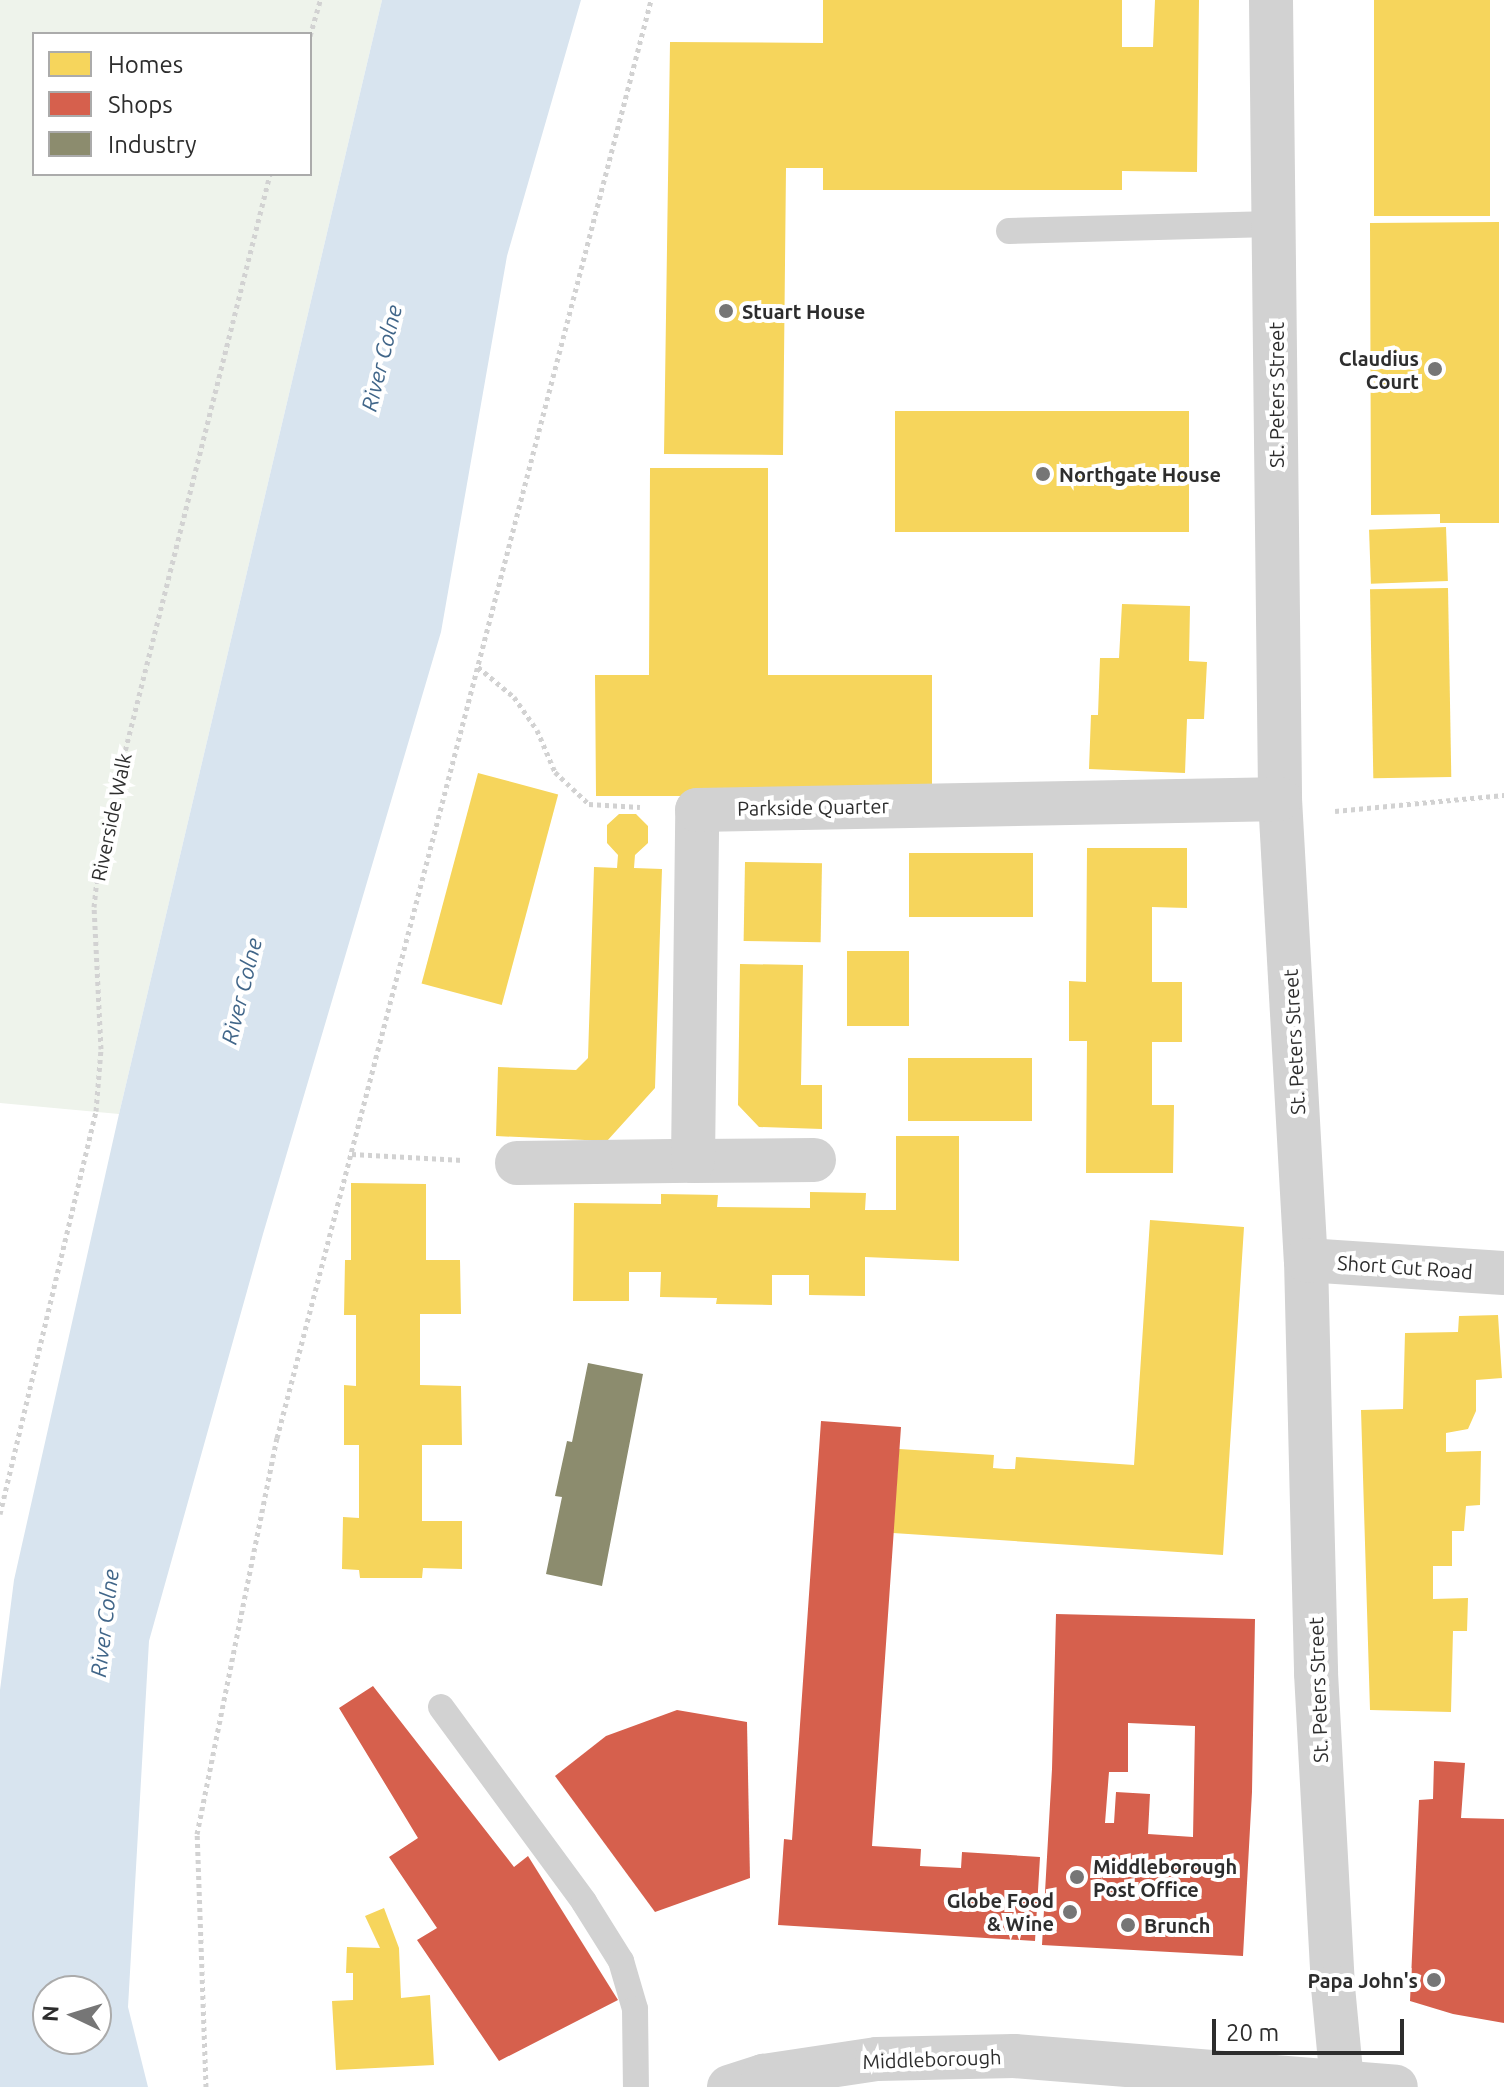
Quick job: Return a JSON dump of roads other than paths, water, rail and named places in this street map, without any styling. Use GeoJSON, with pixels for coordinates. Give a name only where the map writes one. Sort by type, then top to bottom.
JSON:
{"type":"FeatureCollection","features":[{"type":"Feature","properties":{"kind":"street","name":"St. Peters Street"},"geometry":{"type":"LineString","coordinates":[[1271,0],[1281,807],[1306,1260],[1316,1673],[1333,1987],[1342,2085]]}},
{"type":"Feature","properties":{"kind":"street","name":"Parkside Quarter"},"geometry":{"type":"LineString","coordinates":[[693,1161],[697,810],[1281,807]]}},
{"type":"Feature","properties":{"kind":"street"},"geometry":{"type":"LineString","coordinates":[[517,1163],[814,1160]]}},
{"type":"Feature","properties":{"kind":"street","name":"Short Cut Road"},"geometry":{"type":"LineString","coordinates":[[1306,1260],[1504,1273]]}},
{"type":"Feature","properties":{"kind":"street","name":"Middleborough"},"geometry":{"type":"LineString","coordinates":[[729,2087],[763,2076],[877,2059],[1014,2056],[1148,2075],[1396,2087]]}},
{"type":"Feature","properties":{"kind":"lane"},"geometry":{"type":"LineString","coordinates":[[1009,231],[1275,224]]}},
{"type":"Feature","properties":{"kind":"lane"},"geometry":{"type":"LineString","coordinates":[[441,1707],[584,1902],[621,1961],[635,2009],[636,2087]]}},
{"type":"Feature","properties":{"kind":"water","name":"River Colne"},"geometry":{"type":"Polygon","coordinates":[[[382,0],[581,0],[507,256],[441,632],[263,1234],[149,1641],[128,2007],[148,2087],[0,2087],[0,1690],[14,1580],[119,1114],[382,0]]]}},
{"type":"Feature","properties":{"kind":"place","name":"Stuart House"},"geometry":{"type":"Point","coordinates":[726,311]}},
{"type":"Feature","properties":{"kind":"place","name":"Claudius Court"},"geometry":{"type":"Point","coordinates":[1435,369]}},
{"type":"Feature","properties":{"kind":"place","name":"Northgate House"},"geometry":{"type":"Point","coordinates":[1043,474]}},
{"type":"Feature","properties":{"kind":"place","name":"Middleborough Post Office"},"geometry":{"type":"Point","coordinates":[1077,1877]}},
{"type":"Feature","properties":{"kind":"place","name":"Globe Food & Wine"},"geometry":{"type":"Point","coordinates":[1070,1912]}},
{"type":"Feature","properties":{"kind":"place","name":"Brunch"},"geometry":{"type":"Point","coordinates":[1128,1925]}},
{"type":"Feature","properties":{"kind":"place","name":"Papa John's"},"geometry":{"type":"Point","coordinates":[1434,1980]}}]}
